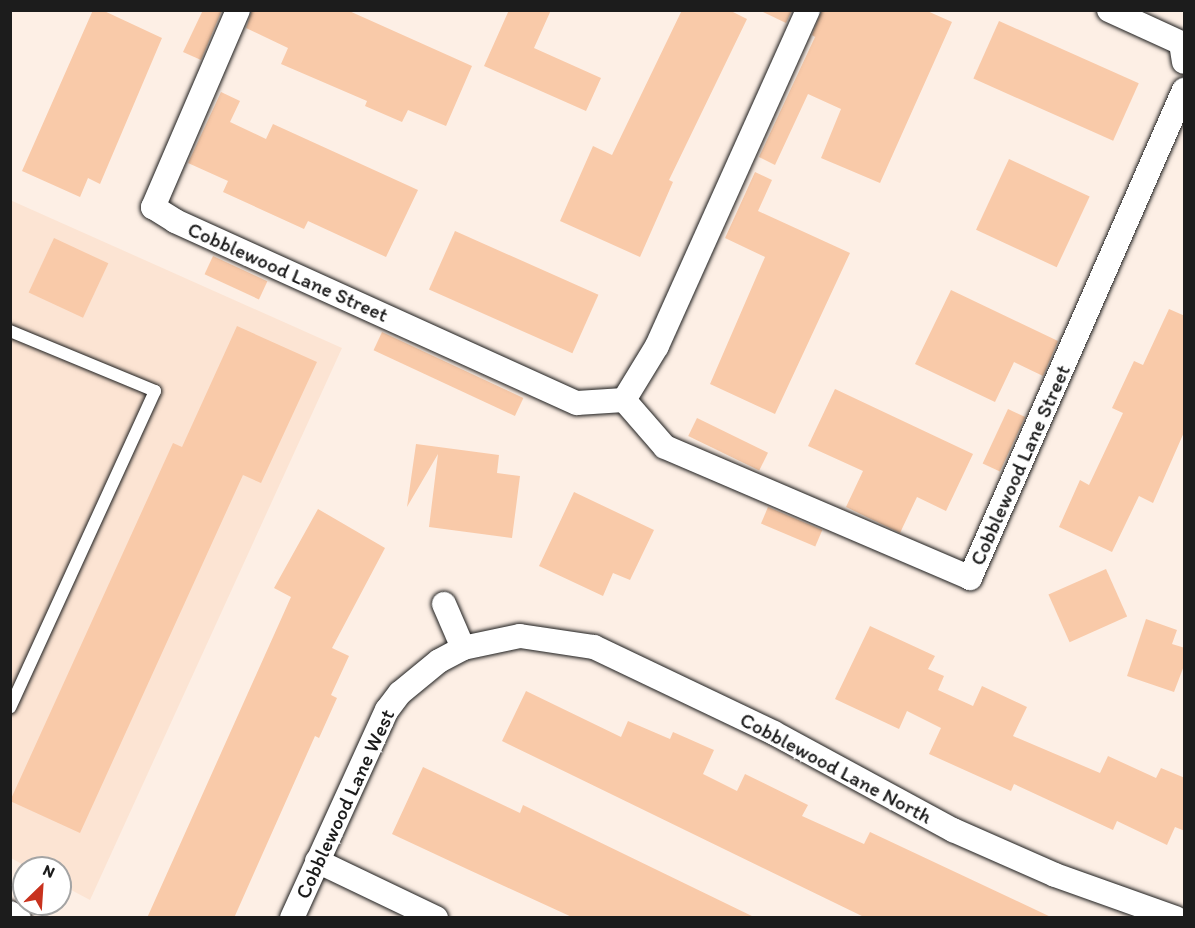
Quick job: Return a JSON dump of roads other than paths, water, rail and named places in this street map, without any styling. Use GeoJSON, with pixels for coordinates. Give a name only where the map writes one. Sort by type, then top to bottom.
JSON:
{"type":"FeatureCollection","features":[{"type":"Feature","properties":{"kind":"street","name":"Cobblewood Lane Street"},"geometry":{"type":"LineString","coordinates":[[238,10],[153,207],[175,221],[577,403],[624,400],[665,447],[970,578],[1185,90]]}},
{"type":"Feature","properties":{"kind":"street"},"geometry":{"type":"LineString","coordinates":[[624,400],[657,346],[808,10]]}},
{"type":"Feature","properties":{"kind":"street"},"geometry":{"type":"LineString","coordinates":[[1109,10],[1181,43],[1185,62]]}},
{"type":"Feature","properties":{"kind":"street"},"geometry":{"type":"LineString","coordinates":[[444,604],[463,648]]}},
{"type":"Feature","properties":{"kind":"street","name":"Cobblewood Lane North"},"geometry":{"type":"LineString","coordinates":[[494,640],[539,636],[594,647],[774,733],[953,830],[1055,874],[1175,917]]}},
{"type":"Feature","properties":{"kind":"street","name":"Cobblewood Lane West"},"geometry":{"type":"LineString","coordinates":[[291,918],[387,710],[400,693],[439,661],[463,648],[494,640]]}},
{"type":"Feature","properties":{"kind":"street"},"geometry":{"type":"LineString","coordinates":[[317,861],[436,918]]}},
{"type":"Feature","properties":{"kind":"street"},"geometry":{"type":"LineString","coordinates":[[10,913],[19,918]]}},
{"type":"Feature","properties":{"kind":"lane"},"geometry":{"type":"LineString","coordinates":[[10,331],[155,391],[10,707]]}}]}
